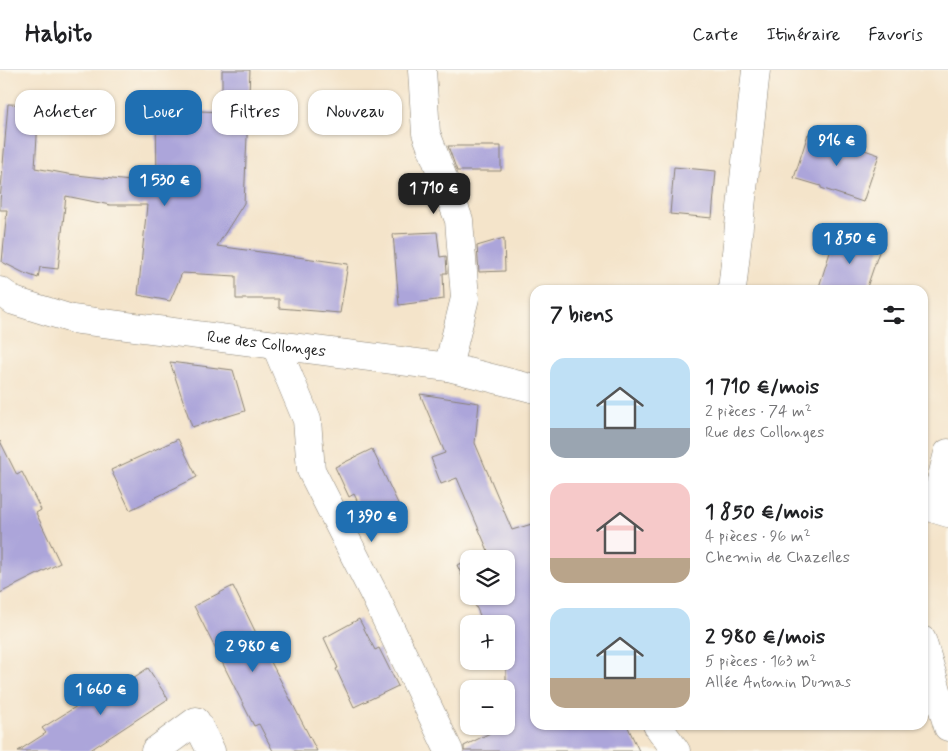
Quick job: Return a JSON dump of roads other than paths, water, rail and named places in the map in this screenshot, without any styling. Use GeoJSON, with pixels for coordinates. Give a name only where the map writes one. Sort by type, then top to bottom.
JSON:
{"type":"FeatureCollection","features":[{"type":"Feature","properties":{"kind":"street"},"geometry":{"type":"LineString","coordinates":[[422,70],[426,133],[459,220],[465,298],[448,367]]}},
{"type":"Feature","properties":{"kind":"street"},"geometry":{"type":"LineString","coordinates":[[733,285],[756,70]]}},
{"type":"Feature","properties":{"kind":"street","name":"Rue des Collonges"},"geometry":{"type":"LineString","coordinates":[[0,291],[14,301],[72,319],[448,367],[530,389]]}},
{"type":"Feature","properties":{"kind":"street"},"geometry":{"type":"LineString","coordinates":[[276,346],[307,420],[311,470],[376,596],[449,751]]}},
{"type":"Feature","properties":{"kind":"street"},"geometry":{"type":"LineString","coordinates":[[935,509],[948,453]]}},
{"type":"Feature","properties":{"kind":"street"},"geometry":{"type":"LineString","coordinates":[[928,660],[948,727]]}},
{"type":"Feature","properties":{"kind":"street"},"geometry":{"type":"LineString","coordinates":[[155,751],[196,721],[211,751]]}},
{"type":"Feature","properties":{"kind":"street"},"geometry":{"type":"LineString","coordinates":[[660,730],[676,751]]}}]}
